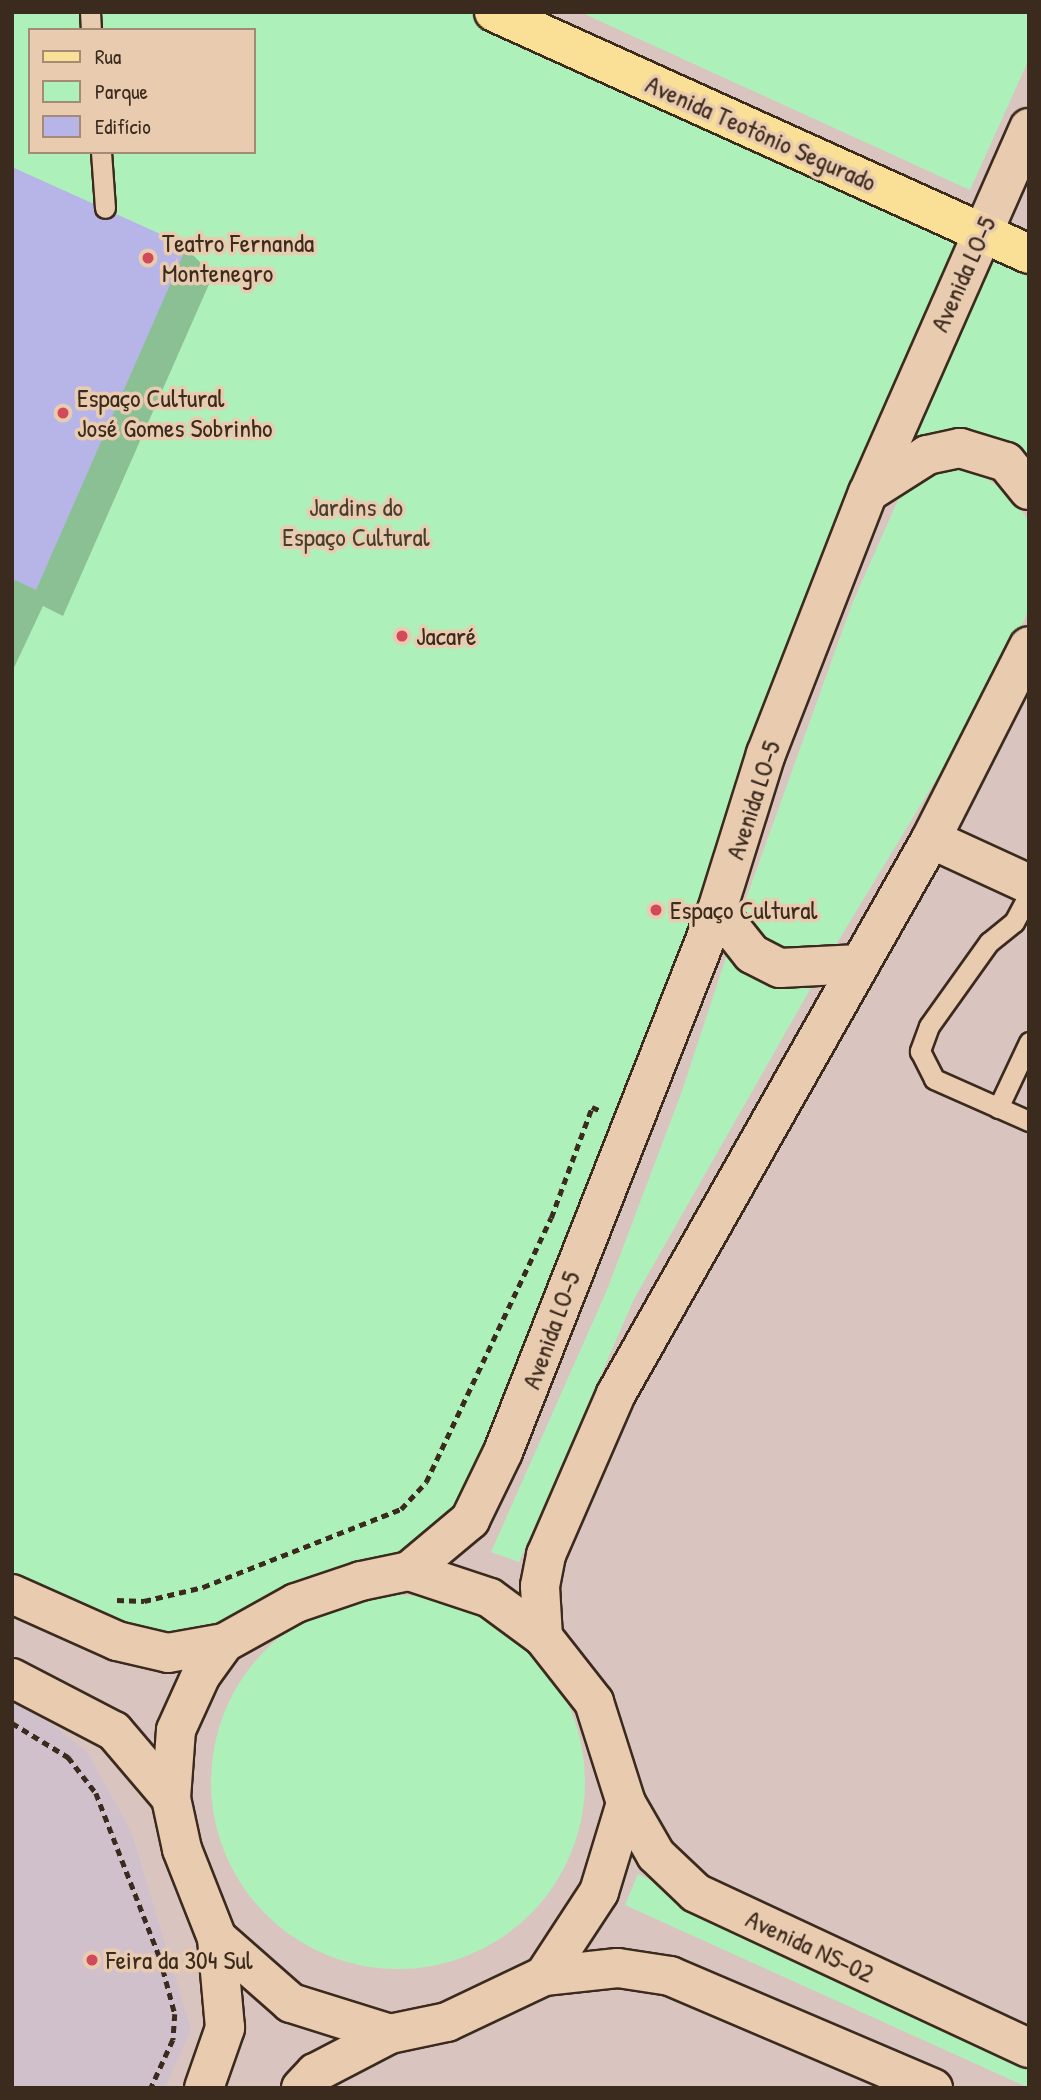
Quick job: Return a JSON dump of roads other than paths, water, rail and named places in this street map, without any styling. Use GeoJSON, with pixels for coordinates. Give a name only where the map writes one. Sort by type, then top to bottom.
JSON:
{"type":"FeatureCollection","features":[{"type":"Feature","properties":{"kind":"main road","name":"Avenida Teotônio Segurado"},"geometry":{"type":"LineString","coordinates":[[494,12],[1029,254]]}},
{"type":"Feature","properties":{"kind":"main road","name":"Avenida LO-5"},"geometry":{"type":"LineString","coordinates":[[410,1571],[470,1520],[486,1486],[555,1325],[631,1123],[718,910],[766,754],[868,493],[1029,128]]}},
{"type":"Feature","properties":{"kind":"main road"},"geometry":{"type":"LineString","coordinates":[[868,493],[916,460],[960,448],[1006,462],[1029,490]]}},
{"type":"Feature","properties":{"kind":"main road"},"geometry":{"type":"LineString","coordinates":[[543,1637],[540,1586],[546,1555],[616,1394],[931,839],[1029,646]]}},
{"type":"Feature","properties":{"kind":"main road"},"geometry":{"type":"LineString","coordinates":[[931,839],[1029,884]]}},
{"type":"Feature","properties":{"kind":"main road"},"geometry":{"type":"LineString","coordinates":[[718,910],[752,954],[766,963],[794,970],[859,964]]}},
{"type":"Feature","properties":{"kind":"main road"},"geometry":{"type":"LineString","coordinates":[[12,1594],[117,1641],[168,1653],[224,1643],[296,1603],[360,1581],[410,1571]]}},
{"type":"Feature","properties":{"kind":"main road","name":"Avenida NS-02"},"geometry":{"type":"LineString","coordinates":[[410,1571],[489,1598],[543,1637],[594,1703],[625,1803],[656,1855],[696,1893],[1029,2048]]}},
{"type":"Feature","properties":{"kind":"main road"},"geometry":{"type":"LineString","coordinates":[[204,2088],[225,2028],[217,1938],[182,1850],[171,1798],[176,1730],[201,1675],[224,1643]]}},
{"type":"Feature","properties":{"kind":"main road"},"geometry":{"type":"LineString","coordinates":[[12,1678],[114,1731],[171,1798]]}},
{"type":"Feature","properties":{"kind":"main road"},"geometry":{"type":"LineString","coordinates":[[544,1976],[599,1892],[625,1803]]}},
{"type":"Feature","properties":{"kind":"main road"},"geometry":{"type":"LineString","coordinates":[[217,1938],[291,2004],[390,2034]]}},
{"type":"Feature","properties":{"kind":"main road"},"geometry":{"type":"LineString","coordinates":[[301,2088],[315,2073],[390,2034],[447,2022],[544,1976],[618,1968],[670,1976],[933,2088]]}},
{"type":"Feature","properties":{"kind":"lane"},"geometry":{"type":"LineString","coordinates":[[101,154],[105,208]]}},
{"type":"Feature","properties":{"kind":"lane"},"geometry":{"type":"LineString","coordinates":[[1029,894],[1014,922],[989,942],[929,1026],[920,1051],[934,1079],[1029,1121]]}},
{"type":"Feature","properties":{"kind":"lane"},"geometry":{"type":"LineString","coordinates":[[998,1108],[1029,1042]]}},
{"type":"Feature","properties":{"kind":"place","name":"Teatro Fernanda Montenegro"},"geometry":{"type":"Point","coordinates":[148,258]}},
{"type":"Feature","properties":{"kind":"place","name":"Espaço Cultural José Gomes Sobrinho"},"geometry":{"type":"Point","coordinates":[63,413]}},
{"type":"Feature","properties":{"kind":"place","name":"Jacaré"},"geometry":{"type":"Point","coordinates":[402,636]}},
{"type":"Feature","properties":{"kind":"place","name":"Espaço Cultural"},"geometry":{"type":"Point","coordinates":[656,910]}},
{"type":"Feature","properties":{"kind":"place","name":"Feira da 304 Sul"},"geometry":{"type":"Point","coordinates":[92,1960]}},
{"type":"Feature","properties":{"kind":"park label","name":"Jardins do Espaço Cultural"},"geometry":{"type":"Point","coordinates":[356,522]}}]}
